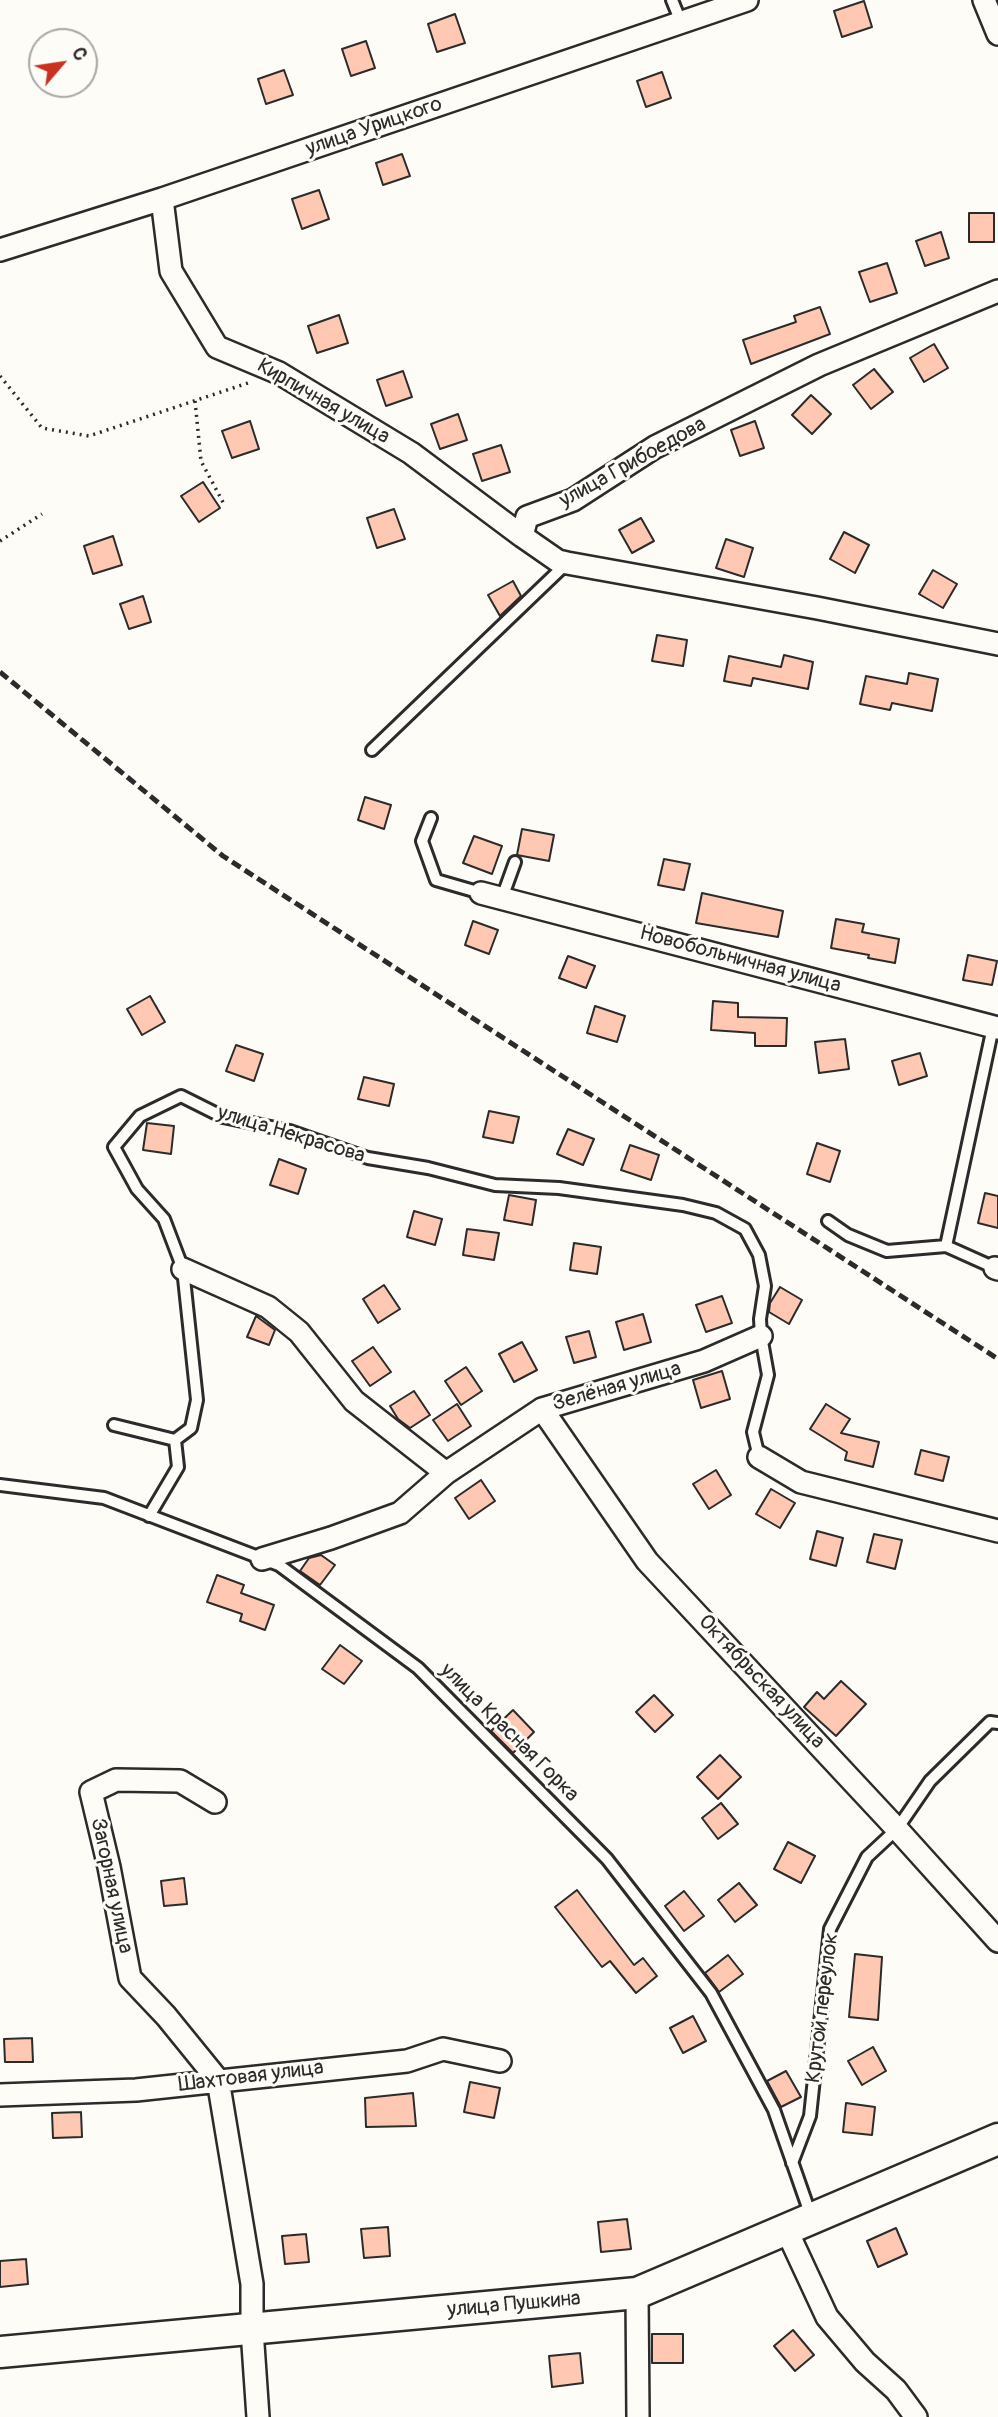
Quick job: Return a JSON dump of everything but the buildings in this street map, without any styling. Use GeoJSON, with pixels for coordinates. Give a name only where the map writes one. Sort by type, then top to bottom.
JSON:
{"type":"FeatureCollection","features":[{"type":"Feature","properties":{"kind":"street","name":"улица Урицкого"},"geometry":{"type":"LineString","coordinates":[[0,250],[162,199],[747,0]]}},
{"type":"Feature","properties":{"kind":"street"},"geometry":{"type":"LineString","coordinates":[[989,3],[998,34]]}},
{"type":"Feature","properties":{"kind":"street","name":"Кирпичная улица"},"geometry":{"type":"LineString","coordinates":[[162,199],[171,271],[217,348],[279,373],[411,453],[522,536]]}},
{"type":"Feature","properties":{"kind":"street","name":"улица Грибоедова"},"geometry":{"type":"LineString","coordinates":[[522,536],[527,517],[573,500],[655,447],[819,365],[998,291]]}},
{"type":"Feature","properties":{"kind":"street"},"geometry":{"type":"LineString","coordinates":[[522,536],[558,561],[817,607],[998,644]]}},
{"type":"Feature","properties":{"kind":"street","name":"Новобольничная улица"},"geometry":{"type":"LineString","coordinates":[[481,893],[995,1027]]}},
{"type":"Feature","properties":{"kind":"street"},"geometry":{"type":"LineString","coordinates":[[183,1269],[268,1307],[299,1332],[354,1401],[446,1473]]}},
{"type":"Feature","properties":{"kind":"street","name":"Зелёная улица"},"geometry":{"type":"LineString","coordinates":[[262,1559],[400,1513],[446,1473],[542,1409],[704,1361],[761,1336]]}},
{"type":"Feature","properties":{"kind":"street","name":"Октябрьская улица"},"geometry":{"type":"LineString","coordinates":[[542,1409],[647,1561],[998,1941]]}},
{"type":"Feature","properties":{"kind":"street"},"geometry":{"type":"LineString","coordinates":[[759,1457],[801,1482],[998,1531]]}},
{"type":"Feature","properties":{"kind":"street","name":"Загорная улица"},"geometry":{"type":"LineString","coordinates":[[215,1802],[180,1781],[116,1780],[90,1792],[109,1867],[130,1978],[166,2016],[218,2080]]}},
{"type":"Feature","properties":{"kind":"street","name":"Шахтовая улица"},"geometry":{"type":"LineString","coordinates":[[0,2095],[136,2090],[408,2061],[443,2049],[500,2061]]}},
{"type":"Feature","properties":{"kind":"street"},"geometry":{"type":"LineString","coordinates":[[218,2080],[252,2284],[258,2417]]}},
{"type":"Feature","properties":{"kind":"street","name":"улица Пушкина"},"geometry":{"type":"LineString","coordinates":[[0,2352],[637,2293],[998,2139]]}},
{"type":"Feature","properties":{"kind":"street"},"geometry":{"type":"LineString","coordinates":[[799,2224],[827,2317],[865,2362],[896,2390],[916,2417]]}},
{"type":"Feature","properties":{"kind":"street"},"geometry":{"type":"LineString","coordinates":[[637,2293],[638,2417]]}},
{"type":"Feature","properties":{"kind":"lane"},"geometry":{"type":"LineString","coordinates":[[673,0],[681,22]]}},
{"type":"Feature","properties":{"kind":"lane"},"geometry":{"type":"LineString","coordinates":[[372,750],[567,563]]}},
{"type":"Feature","properties":{"kind":"lane"},"geometry":{"type":"LineString","coordinates":[[431,818],[422,841],[436,880],[481,893]]}},
{"type":"Feature","properties":{"kind":"lane"},"geometry":{"type":"LineString","coordinates":[[502,898],[515,862]]}},
{"type":"Feature","properties":{"kind":"lane"},"geometry":{"type":"LineString","coordinates":[[946,1246],[995,1027]]}},
{"type":"Feature","properties":{"kind":"lane","name":"улица Некрасова"},"geometry":{"type":"LineString","coordinates":[[175,1440],[191,1428],[197,1400],[183,1269],[164,1219],[137,1189],[114,1147],[140,1116],[181,1096],[223,1117],[290,1131],[368,1158],[428,1168],[495,1185],[559,1188],[683,1205],[716,1213],[745,1229],[759,1255],[765,1286],[760,1319],[761,1336]]}},
{"type":"Feature","properties":{"kind":"lane"},"geometry":{"type":"LineString","coordinates":[[828,1221],[848,1235],[887,1251],[946,1246],[996,1268]]}},
{"type":"Feature","properties":{"kind":"lane"},"geometry":{"type":"LineString","coordinates":[[759,1457],[753,1432],[768,1375],[761,1336]]}},
{"type":"Feature","properties":{"kind":"lane"},"geometry":{"type":"LineString","coordinates":[[114,1425],[175,1440],[178,1467],[149,1516]]}},
{"type":"Feature","properties":{"kind":"lane","name":"улица Красная Горка"},"geometry":{"type":"LineString","coordinates":[[0,1485],[104,1499],[279,1565],[418,1668],[607,1859],[711,1993],[774,2110],[792,2163],[799,2224]]}},
{"type":"Feature","properties":{"kind":"lane","name":"Крутой переулок"},"geometry":{"type":"LineString","coordinates":[[792,2163],[810,2116],[830,1930],[867,1857],[897,1829],[930,1781],[990,1722],[998,1723]]}},
{"type":"Feature","properties":{"kind":"path"},"geometry":{"type":"LineString","coordinates":[[0,376],[42,428],[89,436],[279,373]]}},
{"type":"Feature","properties":{"kind":"path"},"geometry":{"type":"LineString","coordinates":[[195,401],[201,461],[225,506]]}},
{"type":"Feature","properties":{"kind":"path"},"geometry":{"type":"LineString","coordinates":[[0,541],[41,514]]}},
{"type":"Feature","properties":{"kind":"railway"},"geometry":{"type":"LineString","coordinates":[[0,672],[223,856],[998,1359]]}}]}
